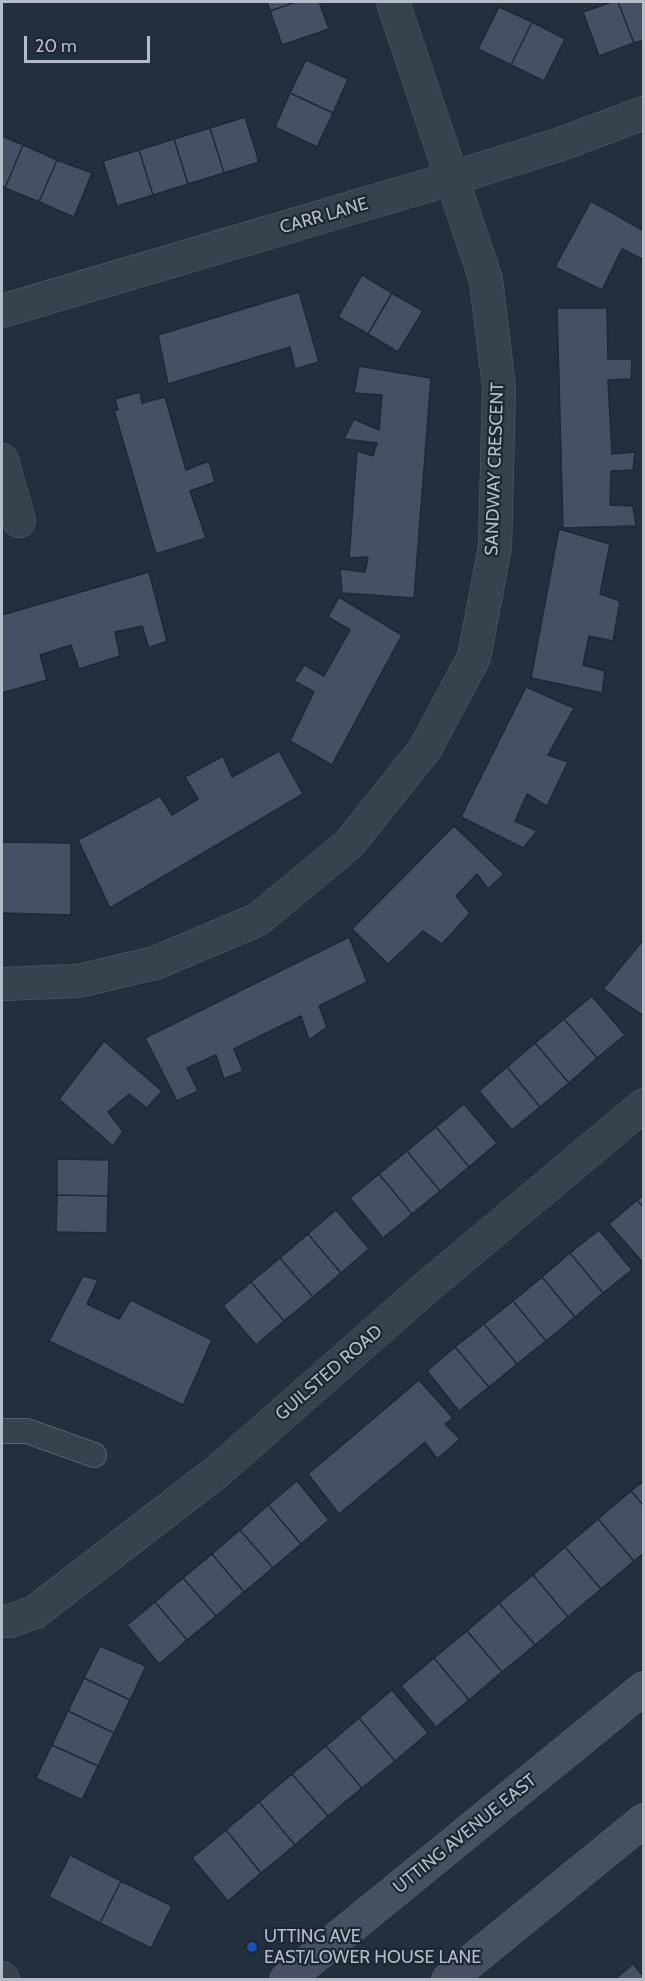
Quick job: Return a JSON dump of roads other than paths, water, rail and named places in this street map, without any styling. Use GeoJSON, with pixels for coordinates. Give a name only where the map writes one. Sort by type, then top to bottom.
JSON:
{"type":"FeatureCollection","features":[{"type":"Feature","properties":{"kind":"street","name":"SANDWAY CRESCENT"},"geometry":{"type":"LineString","coordinates":[[2,984],[78,981],[155,963],[257,920],[349,844],[425,748],[474,657],[495,547],[498,376],[486,280],[393,2]]}},
{"type":"Feature","properties":{"kind":"street","name":"CARR LANE"},"geometry":{"type":"LineString","coordinates":[[2,311],[453,178],[561,144],[644,113]]}},
{"type":"Feature","properties":{"kind":"street"},"geometry":{"type":"LineString","coordinates":[[2,460],[19,521]]}},
{"type":"Feature","properties":{"kind":"street","name":"GUILSTED ROAD"},"geometry":{"type":"LineString","coordinates":[[2,1621],[10,1621],[35,1612],[218,1471],[429,1285],[644,1105]]}},
{"type":"Feature","properties":{"kind":"street","name":"UTTING AVENUE EAST"},"geometry":{"type":"LineString","coordinates":[[286,1980],[644,1688]]}},
{"type":"Feature","properties":{"kind":"street"},"geometry":{"type":"LineString","coordinates":[[448,1980],[644,1820]]}},
{"type":"Feature","properties":{"kind":"lane"},"geometry":{"type":"LineString","coordinates":[[2,1431],[27,1431],[94,1455]]}},
{"type":"Feature","properties":{"kind":"place","name":"UTTING AVE EAST/LOWER HOUSE LANE"},"geometry":{"type":"Point","coordinates":[252,1947]}}]}
